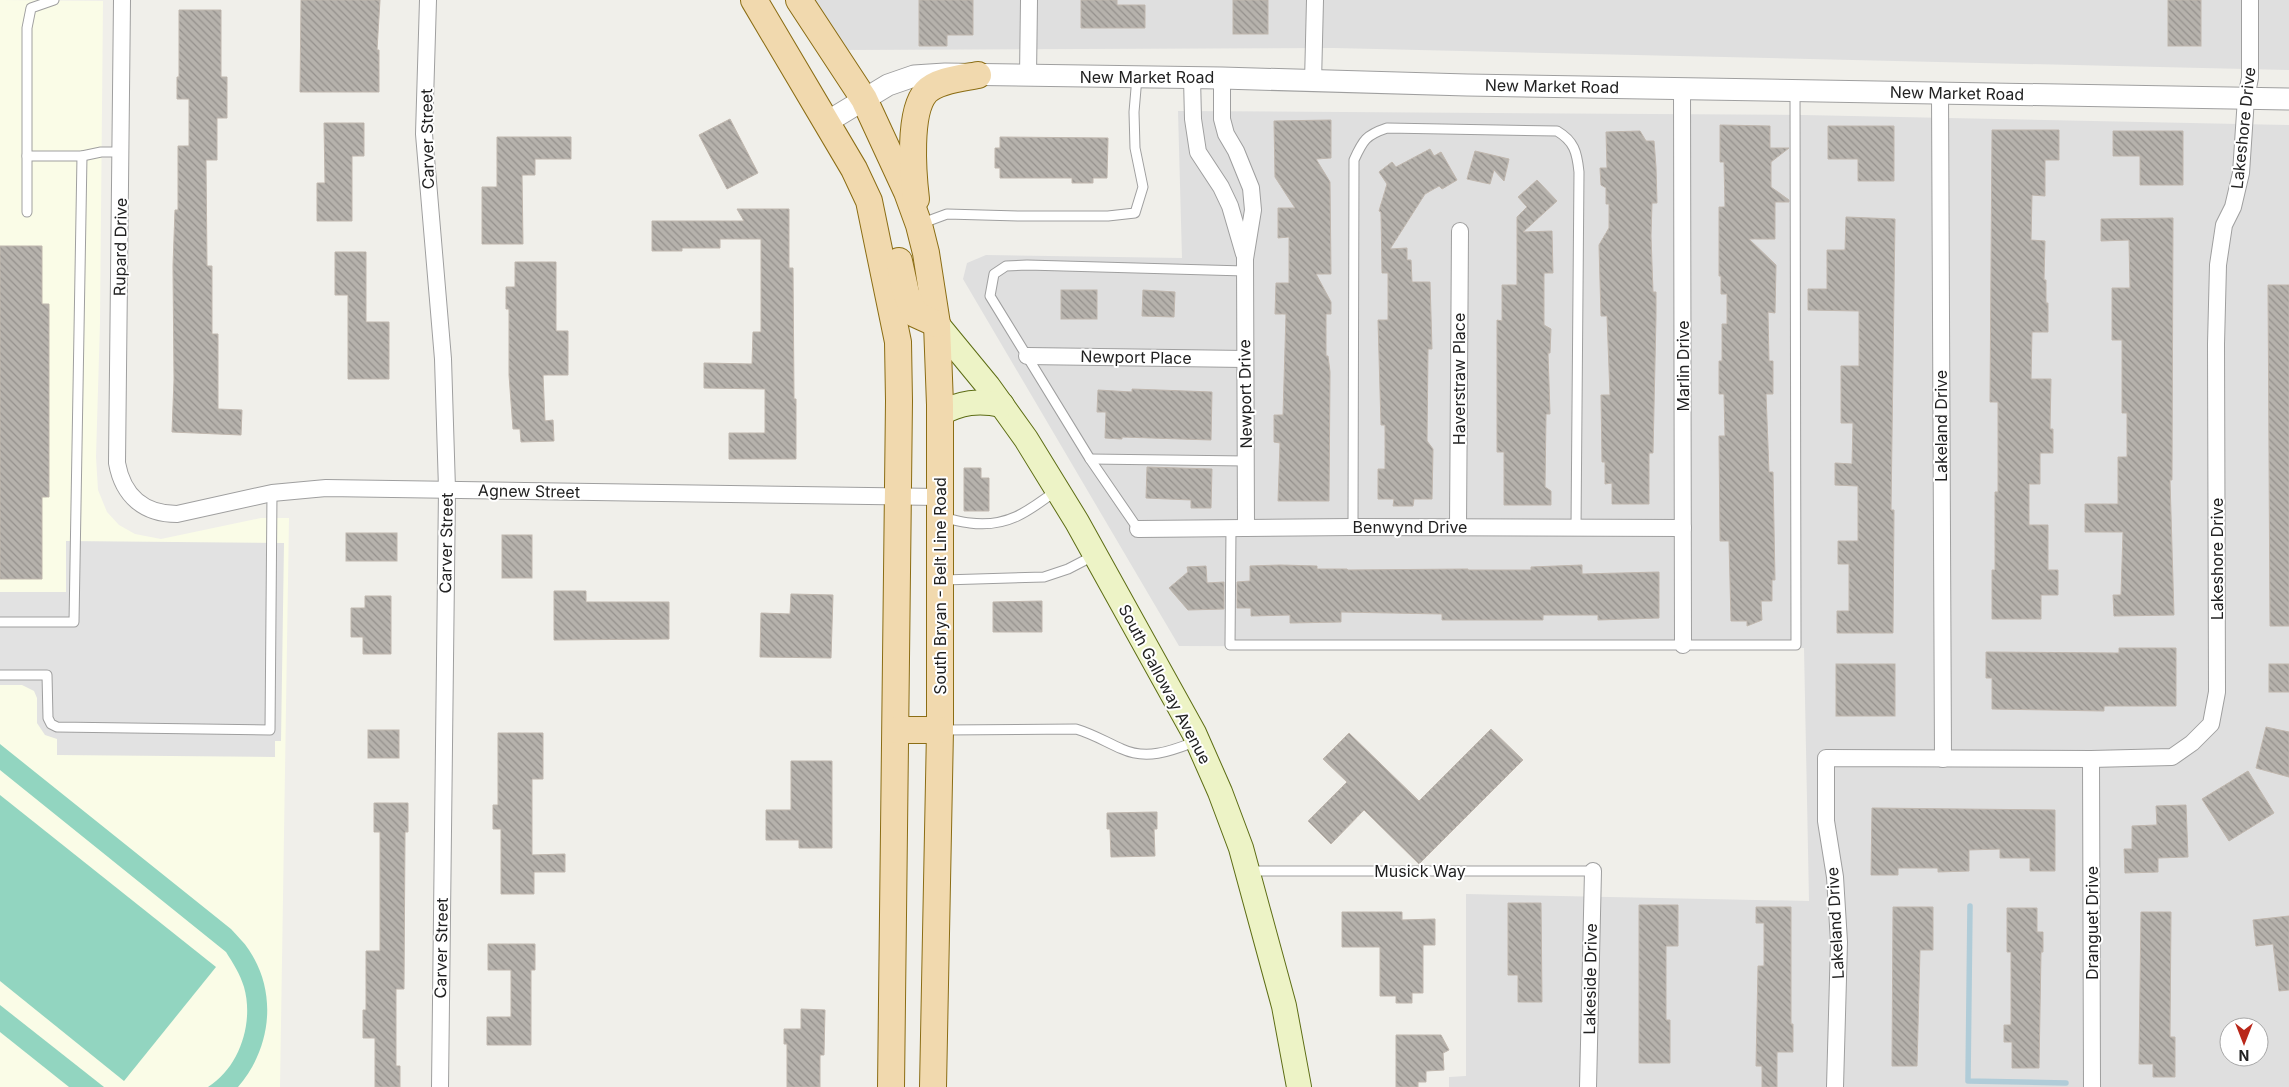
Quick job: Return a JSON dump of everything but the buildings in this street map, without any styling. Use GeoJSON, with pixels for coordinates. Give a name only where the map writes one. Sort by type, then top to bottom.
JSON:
{"type":"FeatureCollection","features":[{"type":"Feature","properties":{"kind":"main road"},"geometry":{"type":"LineString","coordinates":[[754,0],[854,169],[869,201],[887,224],[896,249],[906,292],[915,314],[937,324]]}},
{"type":"Feature","properties":{"kind":"main road","name":"South Bryan - Belt Line Road"},"geometry":{"type":"LineString","coordinates":[[799,0],[864,99],[907,192],[919,225],[926,254],[937,324],[940,414],[940,730],[933,1087]]}},
{"type":"Feature","properties":{"kind":"main road"},"geometry":{"type":"LineString","coordinates":[[919,225],[915,188],[914,148],[919,105],[926,91],[936,85],[978,75]]}},
{"type":"Feature","properties":{"kind":"main road"},"geometry":{"type":"LineString","coordinates":[[869,201],[898,342],[896,730],[891,1087]]}},
{"type":"Feature","properties":{"kind":"main road","name":"South Galloway Avenue"},"geometry":{"type":"LineString","coordinates":[[937,324],[1002,405],[1058,490],[1197,741],[1220,792],[1241,848],[1284,1006],[1299,1087]]}},
{"type":"Feature","properties":{"kind":"main road"},"geometry":{"type":"LineString","coordinates":[[940,414],[959,405],[973,402],[1002,405]]}},
{"type":"Feature","properties":{"kind":"main road"},"geometry":{"type":"LineString","coordinates":[[896,730],[940,730]]}},
{"type":"Feature","properties":{"kind":"street","name":"Rupard Drive"},"geometry":{"type":"LineString","coordinates":[[122,0],[117,463],[119,476],[128,493]]}},
{"type":"Feature","properties":{"kind":"street","name":"Carver Street"},"geometry":{"type":"LineString","coordinates":[[428,0],[424,134],[443,359],[447,489],[440,1087]]}},
{"type":"Feature","properties":{"kind":"street"},"geometry":{"type":"LineString","coordinates":[[1028,76],[1029,0]]}},
{"type":"Feature","properties":{"kind":"street"},"geometry":{"type":"LineString","coordinates":[[1313,82],[1315,0]]}},
{"type":"Feature","properties":{"kind":"street","name":"Lakeshore Drive"},"geometry":{"type":"LineString","coordinates":[[1826,758],[2172,758],[2192,744],[2211,724],[2217,692],[2216,344],[2218,265],[2224,226],[2233,207],[2241,173],[2246,98],[2250,78],[2250,0]]}},
{"type":"Feature","properties":{"kind":"street","name":"New Market Road"},"geometry":{"type":"LineString","coordinates":[[827,122],[888,85],[914,76],[945,74],[2289,99]]}},
{"type":"Feature","properties":{"kind":"street","name":"Newport Drive"},"geometry":{"type":"LineString","coordinates":[[1192,78],[1193,119],[1198,152],[1221,187],[1230,206],[1245,265]]}},
{"type":"Feature","properties":{"kind":"street","name":"Newport Drive"},"geometry":{"type":"LineString","coordinates":[[1222,78],[1222,119],[1226,134],[1236,151],[1251,188],[1253,210],[1245,265],[1246,461],[1238,528]]}},
{"type":"Feature","properties":{"kind":"street","name":"Marlin Drive"},"geometry":{"type":"LineString","coordinates":[[1682,87],[1682,645]]}},
{"type":"Feature","properties":{"kind":"street","name":"Lakeland Drive"},"geometry":{"type":"LineString","coordinates":[[1940,93],[1943,759]]}},
{"type":"Feature","properties":{"kind":"street","name":"Haverstraw Place"},"geometry":{"type":"LineString","coordinates":[[1458,527],[1460,231]]}},
{"type":"Feature","properties":{"kind":"street","name":"Newport Place"},"geometry":{"type":"LineString","coordinates":[[1027,356],[1245,359]]}},
{"type":"Feature","properties":{"kind":"street","name":"Agnew Street"},"geometry":{"type":"LineString","coordinates":[[128,493],[144,508],[166,514],[187,513],[272,493],[326,488],[898,496],[939,507]]}},
{"type":"Feature","properties":{"kind":"street","name":"Benwynd Drive"},"geometry":{"type":"LineString","coordinates":[[1138,529],[1354,527],[1683,528]]}},
{"type":"Feature","properties":{"kind":"street","name":"Lakeland Drive"},"geometry":{"type":"LineString","coordinates":[[1826,758],[1826,821],[1835,876],[1839,942],[1835,1087]]}},
{"type":"Feature","properties":{"kind":"street","name":"Dranguet Drive"},"geometry":{"type":"LineString","coordinates":[[2091,759],[2092,1087]]}},
{"type":"Feature","properties":{"kind":"street","name":"Lakeside Drive"},"geometry":{"type":"LineString","coordinates":[[1588,1087],[1593,871]]}},
{"type":"Feature","properties":{"kind":"lane"},"geometry":{"type":"LineString","coordinates":[[27,212],[27,28],[31,8],[54,0]]}},
{"type":"Feature","properties":{"kind":"lane"},"geometry":{"type":"LineString","coordinates":[[919,225],[947,214],[1108,216],[1135,213],[1143,187],[1135,148],[1134,112],[1136,77]]}},
{"type":"Feature","properties":{"kind":"lane"},"geometry":{"type":"LineString","coordinates":[[1238,528],[1230,645],[1796,645],[1795,90]]}},
{"type":"Feature","properties":{"kind":"lane"},"geometry":{"type":"LineString","coordinates":[[1354,527],[1354,160],[1361,143],[1371,134],[1387,128],[1557,131],[1567,137],[1574,145],[1579,172],[1576,528]]}},
{"type":"Feature","properties":{"kind":"lane"},"geometry":{"type":"LineString","coordinates":[[27,156],[82,156],[101,152],[121,152]]}},
{"type":"Feature","properties":{"kind":"lane"},"geometry":{"type":"LineString","coordinates":[[0,622],[74,622],[82,156]]}},
{"type":"Feature","properties":{"kind":"lane"},"geometry":{"type":"LineString","coordinates":[[1138,529],[1090,459],[990,296],[994,274],[1006,266],[1245,265]]}},
{"type":"Feature","properties":{"kind":"lane"},"geometry":{"type":"LineString","coordinates":[[1090,459],[1246,461]]}},
{"type":"Feature","properties":{"kind":"lane"},"geometry":{"type":"LineString","coordinates":[[939,507],[953,519],[969,523],[1002,523],[1028,512],[1058,490]]}},
{"type":"Feature","properties":{"kind":"lane"},"geometry":{"type":"LineString","coordinates":[[0,675],[47,675],[48,718],[51,724],[57,727],[270,730],[272,493]]}},
{"type":"Feature","properties":{"kind":"lane"},"geometry":{"type":"LineString","coordinates":[[940,580],[1044,576],[1068,569],[1095,554]]}},
{"type":"Feature","properties":{"kind":"lane"},"geometry":{"type":"LineString","coordinates":[[940,730],[1076,729],[1091,733],[1124,750],[1147,754],[1164,754],[1197,741]]}},
{"type":"Feature","properties":{"kind":"lane","name":"Musick Way"},"geometry":{"type":"LineString","coordinates":[[1247,871],[1593,871]]}},
{"type":"Feature","properties":{"kind":"shaded area"},"geometry":{"type":"Polygon","coordinates":[[[0,0],[103,1],[100,322],[96,457],[98,490],[107,512],[119,525],[135,534],[161,539],[261,518],[289,518],[280,1087],[0,1087],[0,0]]]}},
{"type":"Feature","properties":{"kind":"shaded area"},"geometry":{"type":"Polygon","coordinates":[[[813,0],[2289,0],[2289,70],[1334,48],[843,50],[813,0]]]}},
{"type":"Feature","properties":{"kind":"shaded area"},"geometry":{"type":"Polygon","coordinates":[[[1178,111],[1803,115],[2289,125],[2289,1087],[1449,1087],[1449,1077],[1466,1076],[1466,894],[1809,901],[1804,648],[1179,646],[963,279],[967,263],[986,255],[1182,258],[1178,111]]]}},
{"type":"Feature","properties":{"kind":"shaded area"},"geometry":{"type":"Polygon","coordinates":[[[66,541],[284,543],[281,741],[275,741],[275,757],[57,755],[57,739],[45,735],[37,723],[37,698],[34,691],[22,685],[0,685],[0,592],[66,592],[66,541]]]}},
{"type":"Feature","properties":{"kind":"green space"},"geometry":{"type":"Polygon","coordinates":[[[0,744],[231,929],[247,947],[258,967],[264,984],[267,1020],[258,1056],[238,1087],[208,1087],[229,1068],[236,1056],[242,1043],[247,1015],[244,987],[226,952],[0,770],[0,744]]]}},
{"type":"Feature","properties":{"kind":"green space"},"geometry":{"type":"Polygon","coordinates":[[[0,795],[216,967],[124,1081],[0,981],[0,795]]]}},
{"type":"Feature","properties":{"kind":"green space"},"geometry":{"type":"Polygon","coordinates":[[[0,1005],[104,1087],[69,1087],[0,1032],[0,1005]]]}},
{"type":"Feature","properties":{"kind":"waterway"},"geometry":{"type":"LineString","coordinates":[[1970,906],[1968,1081],[2066,1083]]}}]}
